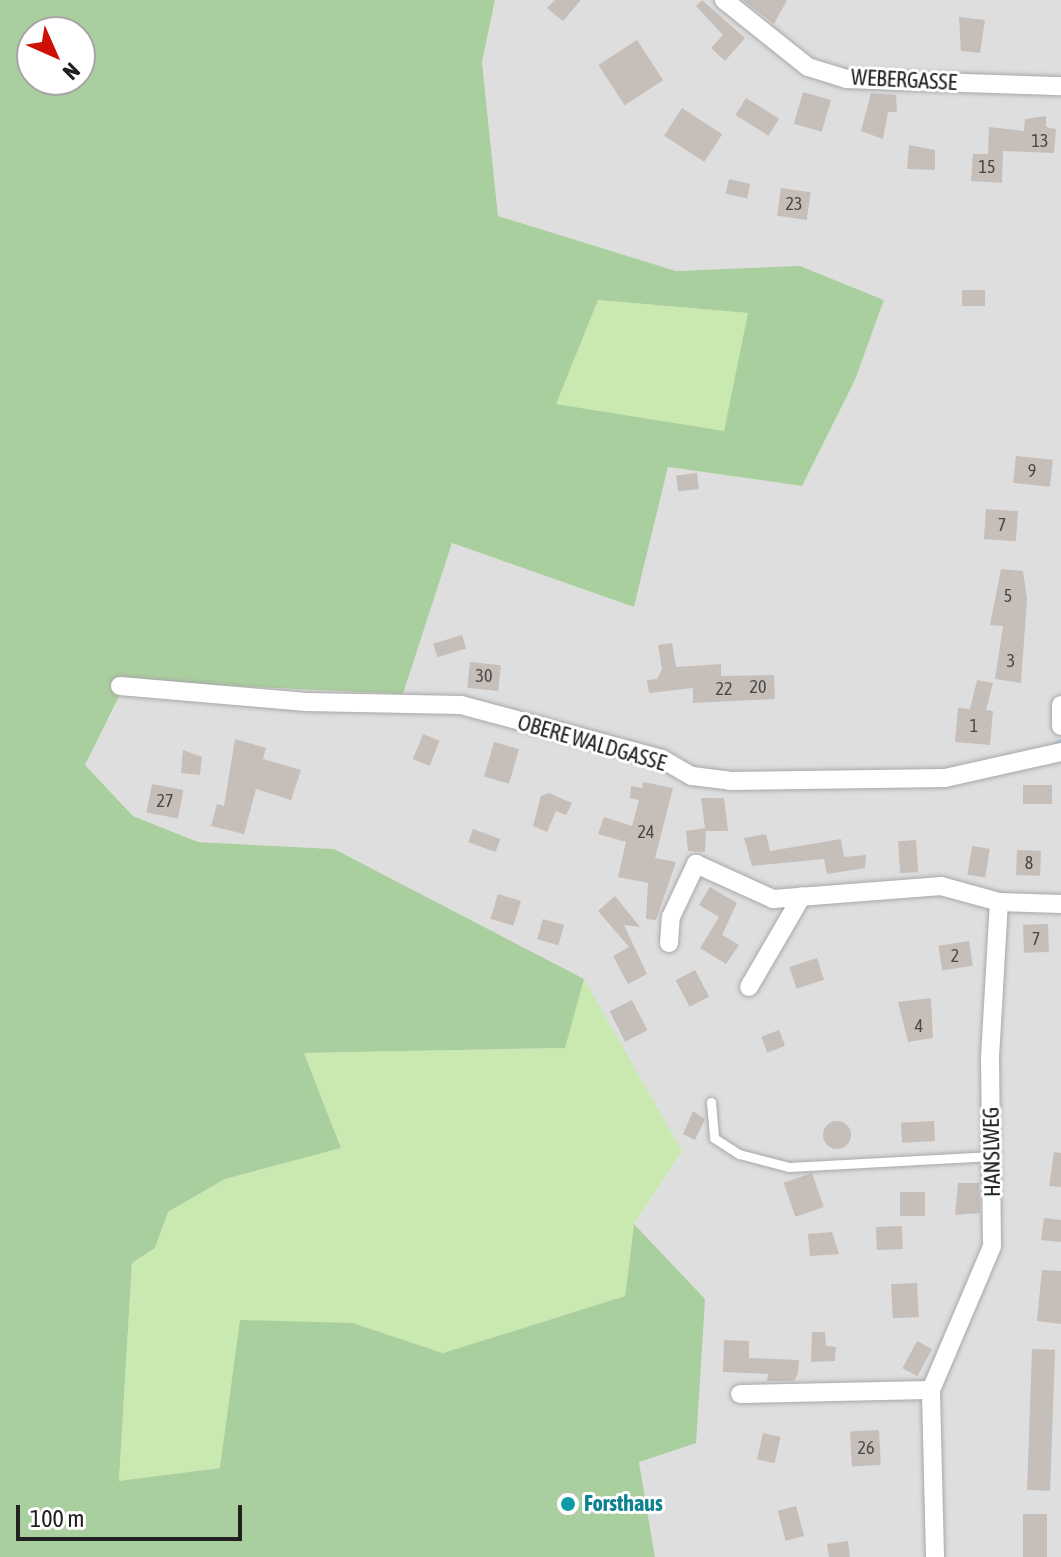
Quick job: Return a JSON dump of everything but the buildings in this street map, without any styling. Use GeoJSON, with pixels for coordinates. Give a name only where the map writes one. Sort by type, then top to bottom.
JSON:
{"type":"FeatureCollection","features":[{"type":"Feature","properties":{"kind":"street","name":"WEBERGASSE"},"geometry":{"type":"LineString","coordinates":[[724,0],[808,67],[847,79],[1061,86]]}},
{"type":"Feature","properties":{"kind":"street","name":"OBERE WALDGASSE"},"geometry":{"type":"LineString","coordinates":[[120,686],[306,702],[461,705],[662,759],[692,776],[730,781],[945,778],[1061,752]]}},
{"type":"Feature","properties":{"kind":"street"},"geometry":{"type":"LineString","coordinates":[[1060,726],[1061,705]]}},
{"type":"Feature","properties":{"kind":"street"},"geometry":{"type":"LineString","coordinates":[[669,943],[671,917],[696,864],[773,899],[941,886],[999,902],[1061,904]]}},
{"type":"Feature","properties":{"kind":"street"},"geometry":{"type":"LineString","coordinates":[[749,987],[802,896]]}},
{"type":"Feature","properties":{"kind":"street","name":"HANSLWEG"},"geometry":{"type":"LineString","coordinates":[[935,1557],[931,1390],[992,1246],[990,1057],[999,902]]}},
{"type":"Feature","properties":{"kind":"street"},"geometry":{"type":"LineString","coordinates":[[740,1394],[931,1390]]}},
{"type":"Feature","properties":{"kind":"lane"},"geometry":{"type":"LineString","coordinates":[[711,1102],[714,1138],[739,1154],[789,1167],[993,1156]]}},
{"type":"Feature","properties":{"kind":"shaded area"},"geometry":{"type":"Polygon","coordinates":[[[495,0],[1061,0],[1061,1557],[655,1557],[639,1462],[705,1299],[634,1224],[682,1151],[334,849],[198,842],[133,816],[85,765],[128,681],[403,694],[452,543],[634,607],[668,467],[802,486],[855,380],[884,300],[800,267],[676,271],[498,216],[482,62],[495,0]]]}},
{"type":"Feature","properties":{"kind":"green space"},"geometry":{"type":"Polygon","coordinates":[[[0,0],[495,0],[482,62],[498,216],[676,271],[800,266],[884,300],[855,380],[802,486],[668,467],[634,607],[452,543],[403,694],[127,681],[85,765],[133,816],[198,842],[334,849],[584,979],[565,1048],[304,1053],[341,1148],[225,1179],[168,1212],[155,1248],[132,1263],[119,1481],[220,1468],[240,1320],[353,1323],[443,1353],[625,1296],[634,1224],[705,1299],[696,1443],[639,1462],[655,1557],[0,1557],[0,0]],[[598,300],[556,404],[724,431],[748,313],[598,300]]]}},
{"type":"Feature","properties":{"kind":"green space"},"geometry":{"type":"Polygon","coordinates":[[[598,300],[749,313],[724,432],[555,404],[598,300]]]}},
{"type":"Feature","properties":{"kind":"green space"},"geometry":{"type":"Polygon","coordinates":[[[584,979],[682,1151],[634,1224],[625,1296],[443,1353],[353,1323],[220,1468],[119,1482],[132,1263],[155,1248],[168,1212],[225,1179],[341,1148],[304,1053],[564,1048],[584,979]]]}},
{"type":"Feature","properties":{"kind":"waterway"},"geometry":{"type":"LineString","coordinates":[[1050,747],[1061,741]]}},
{"type":"Feature","properties":{"kind":"place","name":"Forsthaus"},"geometry":{"type":"Point","coordinates":[568,1504]}}]}
